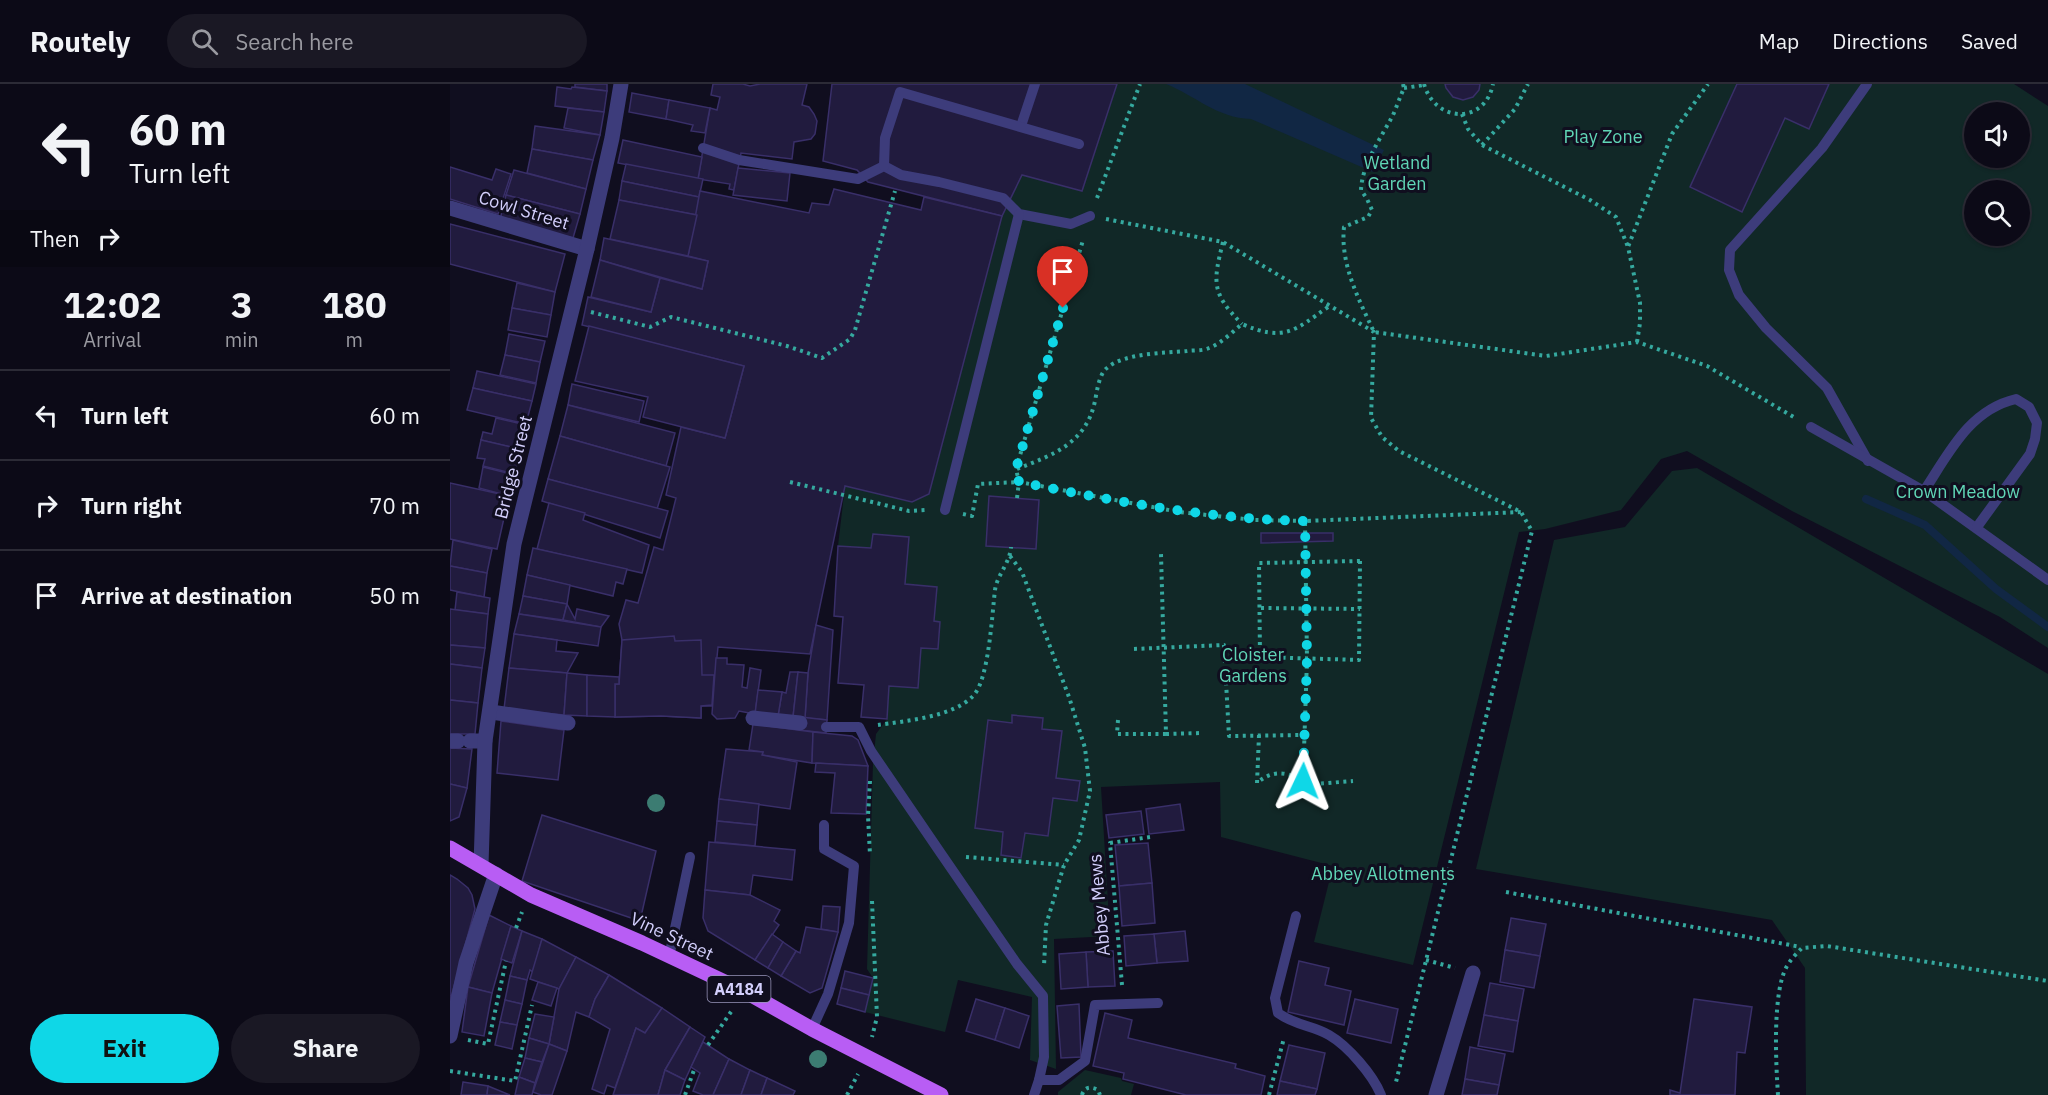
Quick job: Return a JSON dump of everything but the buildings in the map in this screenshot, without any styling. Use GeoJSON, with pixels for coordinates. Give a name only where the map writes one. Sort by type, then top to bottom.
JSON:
{"type":"FeatureCollection","features":[{"type":"Feature","properties":{"kind":"main road","name":"A4184"},"geometry":{"type":"LineString","coordinates":[[450,848],[481,865]]}},
{"type":"Feature","properties":{"kind":"main road","name":"Vine Street"},"geometry":{"type":"LineString","coordinates":[[481,865],[531,895],[746,992],[812,1029],[941,1095]]}},
{"type":"Feature","properties":{"kind":"street","name":"Bridge Street"},"geometry":{"type":"LineString","coordinates":[[481,865],[485,741],[514,544],[587,249],[612,138],[621,84]]}},
{"type":"Feature","properties":{"kind":"street","name":"Cowl Street"},"geometry":{"type":"LineString","coordinates":[[456,210],[587,249]]}},
{"type":"Feature","properties":{"kind":"street"},"geometry":{"type":"LineString","coordinates":[[491,712],[568,723]]}},
{"type":"Feature","properties":{"kind":"street"},"geometry":{"type":"LineString","coordinates":[[753,718],[800,723]]}},
{"type":"Feature","properties":{"kind":"street"},"geometry":{"type":"LineString","coordinates":[[459,741],[485,741]]}},
{"type":"Feature","properties":{"kind":"street"},"geometry":{"type":"LineString","coordinates":[[450,1036],[466,963],[495,874]]}},
{"type":"Feature","properties":{"kind":"street"},"geometry":{"type":"LineString","coordinates":[[1436,1095],[1473,973]]}},
{"type":"Feature","properties":{"kind":"lane"},"geometry":{"type":"LineString","coordinates":[[1021,126],[1035,84]]}},
{"type":"Feature","properties":{"kind":"lane"},"geometry":{"type":"LineString","coordinates":[[1867,84],[1822,148],[1730,250],[1729,270],[1739,295],[1766,328],[1827,388],[1868,461]]}},
{"type":"Feature","properties":{"kind":"lane"},"geometry":{"type":"LineString","coordinates":[[884,166],[885,138],[900,92],[1079,144]]}},
{"type":"Feature","properties":{"kind":"lane"},"geometry":{"type":"LineString","coordinates":[[704,148],[739,160],[858,179],[884,166]]}},
{"type":"Feature","properties":{"kind":"lane"},"geometry":{"type":"LineString","coordinates":[[884,166],[901,175],[1003,198],[1018,214],[1071,224],[1090,216]]}},
{"type":"Feature","properties":{"kind":"lane"},"geometry":{"type":"LineString","coordinates":[[945,510],[1018,214]]}},
{"type":"Feature","properties":{"kind":"lane"},"geometry":{"type":"LineString","coordinates":[[1924,491],[1953,446],[1978,416],[2001,402],[2016,399],[2029,407],[2037,423],[2030,454],[1977,527]]}},
{"type":"Feature","properties":{"kind":"lane"},"geometry":{"type":"LineString","coordinates":[[1811,427],[1924,491],[2048,579]]}},
{"type":"Feature","properties":{"kind":"lane"},"geometry":{"type":"LineString","coordinates":[[826,727],[859,727],[871,751],[942,855],[1017,964],[1043,996],[1044,1057],[1034,1095]]}},
{"type":"Feature","properties":{"kind":"lane"},"geometry":{"type":"LineString","coordinates":[[812,1029],[828,994],[849,923],[854,866],[824,849],[824,825]]}},
{"type":"Feature","properties":{"kind":"lane"},"geometry":{"type":"LineString","coordinates":[[669,957],[690,858]]}},
{"type":"Feature","properties":{"kind":"lane"},"geometry":{"type":"LineString","coordinates":[[1296,916],[1275,998],[1278,1012],[1290,1022],[1329,1035],[1357,1059],[1381,1094]]}},
{"type":"Feature","properties":{"kind":"lane"},"geometry":{"type":"LineString","coordinates":[[1039,1080],[1059,1080],[1085,1061],[1095,1005],[1158,1003]]}},
{"type":"Feature","properties":{"kind":"path"},"geometry":{"type":"LineString","coordinates":[[1017,498],[1019,482],[1016,469],[1090,216],[1140,84]]}},
{"type":"Feature","properties":{"kind":"path"},"geometry":{"type":"LineString","coordinates":[[1396,1084],[1532,531],[1521,512],[1399,451],[1382,437],[1371,418],[1374,332],[1353,288],[1342,244],[1344,227],[1368,217],[1372,210],[1361,190],[1363,178],[1403,86],[1424,85],[1429,98],[1437,107],[1449,113],[1462,114],[1475,111],[1485,103],[1492,92],[1493,84]]}},
{"type":"Feature","properties":{"kind":"path"},"geometry":{"type":"LineString","coordinates":[[1482,145],[1515,109],[1528,84]]}},
{"type":"Feature","properties":{"kind":"path"},"geometry":{"type":"LineString","coordinates":[[1628,247],[1672,134],[1708,84]]}},
{"type":"Feature","properties":{"kind":"path"},"geometry":{"type":"LineString","coordinates":[[1462,114],[1468,129],[1482,145],[1590,200],[1616,217],[1628,247],[1640,303],[1637,342]]}},
{"type":"Feature","properties":{"kind":"path"},"geometry":{"type":"LineString","coordinates":[[573,305],[585,311],[650,327],[671,317],[788,346],[822,358],[850,339],[855,330],[901,175]]}},
{"type":"Feature","properties":{"kind":"path"},"geometry":{"type":"LineString","coordinates":[[1090,216],[1223,242],[1287,279],[1328,307],[1374,332],[1546,356],[1637,342],[1707,366],[1811,427]]}},
{"type":"Feature","properties":{"kind":"path"},"geometry":{"type":"LineString","coordinates":[[1223,242],[1217,267],[1216,284],[1223,302],[1242,324],[1258,331],[1289,332],[1328,307]]}},
{"type":"Feature","properties":{"kind":"path"},"geometry":{"type":"LineString","coordinates":[[1016,469],[1054,455],[1073,441],[1085,427],[1094,408],[1105,369],[1119,360],[1208,349],[1242,324]]}},
{"type":"Feature","properties":{"kind":"path"},"geometry":{"type":"LineString","coordinates":[[790,482],[909,510],[945,510],[972,516],[978,484],[1019,482],[1179,512],[1254,520],[1305,521],[1521,512]]}},
{"type":"Feature","properties":{"kind":"path"},"geometry":{"type":"LineString","coordinates":[[1305,521],[1307,659],[1302,785],[1353,781]]}},
{"type":"Feature","properties":{"kind":"path"},"geometry":{"type":"LineString","coordinates":[[859,727],[916,720],[954,707],[974,696],[984,675],[996,584],[1010,556],[1011,548]]}},
{"type":"Feature","properties":{"kind":"path"},"geometry":{"type":"LineString","coordinates":[[1161,554],[1166,734]]}},
{"type":"Feature","properties":{"kind":"path"},"geometry":{"type":"LineString","coordinates":[[1010,556],[1022,572],[1070,697],[1085,748],[1090,791],[1079,840],[1064,865],[1046,925],[1043,996]]}},
{"type":"Feature","properties":{"kind":"path"},"geometry":{"type":"LineString","coordinates":[[1360,561],[1359,660],[1260,657],[1261,608],[1259,563],[1360,561]]}},
{"type":"Feature","properties":{"kind":"path"},"geometry":{"type":"LineString","coordinates":[[1261,608],[1360,609]]}},
{"type":"Feature","properties":{"kind":"path"},"geometry":{"type":"LineString","coordinates":[[1134,649],[1224,645],[1229,736],[1304,735]]}},
{"type":"Feature","properties":{"kind":"path"},"geometry":{"type":"LineString","coordinates":[[1118,720],[1117,734],[1203,733]]}},
{"type":"Feature","properties":{"kind":"path"},"geometry":{"type":"LineString","coordinates":[[1259,735],[1257,783],[1268,774],[1291,774],[1303,781]]}},
{"type":"Feature","properties":{"kind":"path","name":"Abbey Mews"},"geometry":{"type":"LineString","coordinates":[[1123,1004],[1110,843],[1150,837]]}},
{"type":"Feature","properties":{"kind":"path"},"geometry":{"type":"LineString","coordinates":[[942,855],[1064,865]]}},
{"type":"Feature","properties":{"kind":"path"},"geometry":{"type":"LineString","coordinates":[[1506,892],[1802,948],[1827,946],[2048,981]]}},
{"type":"Feature","properties":{"kind":"path"},"geometry":{"type":"LineString","coordinates":[[1778,1095],[1776,1044],[1779,996],[1787,966],[1802,948]]}},
{"type":"Feature","properties":{"kind":"path"},"geometry":{"type":"LineString","coordinates":[[1426,960],[1473,973]]}},
{"type":"Feature","properties":{"kind":"path"},"geometry":{"type":"LineString","coordinates":[[450,1036],[488,1044],[506,961]]}},
{"type":"Feature","properties":{"kind":"path"},"geometry":{"type":"LineString","coordinates":[[708,1045],[746,992]]}},
{"type":"Feature","properties":{"kind":"path"},"geometry":{"type":"LineString","coordinates":[[450,1071],[515,1081],[532,1005]]}},
{"type":"Feature","properties":{"kind":"path"},"geometry":{"type":"LineString","coordinates":[[1269,1095],[1280,1046],[1290,1022]]}},
{"type":"Feature","properties":{"kind":"path"},"geometry":{"type":"LineString","coordinates":[[685,1095],[694,1070]]}},
{"type":"Feature","properties":{"kind":"path"},"geometry":{"type":"LineString","coordinates":[[1082,1095],[1089,1087],[1098,1090],[1100,1095]]}},
{"type":"Feature","properties":{"kind":"green space"},"geometry":{"type":"Polygon","coordinates":[[[1117,84],[2014,84],[2048,106],[2048,648],[2000,617],[1792,511],[1687,451],[1661,459],[1621,510],[1545,529],[1519,532],[1413,965],[1314,942],[1333,866],[1221,837],[1220,782],[1101,787],[1110,936],[1054,939],[1056,1069],[1030,1060],[1032,997],[958,980],[945,1032],[865,1012],[873,978],[867,969],[873,763],[876,734],[887,719],[889,686],[918,688],[921,648],[938,649],[940,622],[934,621],[937,587],[905,584],[909,537],[873,534],[871,548],[838,546],[845,486],[911,502],[929,494],[1002,216],[1022,175],[1082,191],[1117,84]]]}},
{"type":"Feature","properties":{"kind":"green space"},"geometry":{"type":"Polygon","coordinates":[[[1697,468],[2048,674],[2048,1095],[1806,1095],[1805,968],[1772,920],[1476,869],[1554,540],[1625,527],[1672,471],[1697,468]]]}},
{"type":"Feature","properties":{"kind":"green space"},"geometry":{"type":"Polygon","coordinates":[[[1085,1070],[1121,1078],[1122,1081],[1134,1084],[1131,1095],[1058,1095],[1058,1092],[1085,1070]]]}},
{"type":"Feature","properties":{"kind":"water"},"geometry":{"type":"Polygon","coordinates":[[[1166,84],[1245,84],[1384,150],[1373,172],[1251,119],[1217,111],[1166,84]]]}},
{"type":"Feature","properties":{"kind":"waterway"},"geometry":{"type":"LineString","coordinates":[[1866,499],[1925,525],[1996,589],[2048,627]]}},
{"type":"Feature","properties":{"kind":"route"},"geometry":{"type":"LineString","coordinates":[[1063,308],[1016,469],[1019,482],[1179,512],[1254,520],[1305,521],[1307,659],[1303,781]]}},
{"type":"Feature","properties":{"kind":"park label","name":"Play Zone"},"geometry":{"type":"Point","coordinates":[1603,136]}},
{"type":"Feature","properties":{"kind":"park label","name":"Wetland Garden"},"geometry":{"type":"Point","coordinates":[1397,172]}},
{"type":"Feature","properties":{"kind":"park label","name":"Crown Meadow"},"geometry":{"type":"Point","coordinates":[1958,491]}},
{"type":"Feature","properties":{"kind":"park label","name":"Cloister Gardens"},"geometry":{"type":"Point","coordinates":[1253,664]}},
{"type":"Feature","properties":{"kind":"park label","name":"Abbey Allotments"},"geometry":{"type":"Point","coordinates":[1383,873]}}]}
